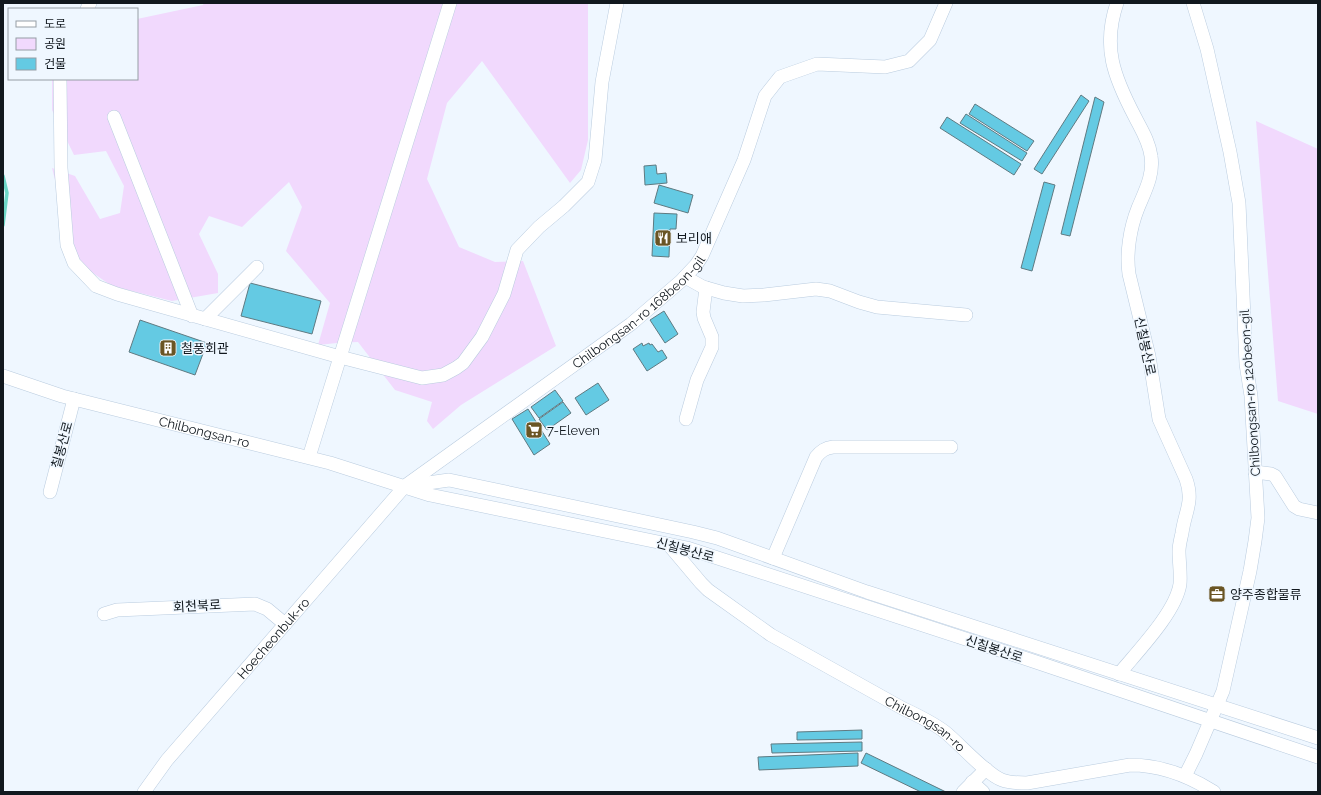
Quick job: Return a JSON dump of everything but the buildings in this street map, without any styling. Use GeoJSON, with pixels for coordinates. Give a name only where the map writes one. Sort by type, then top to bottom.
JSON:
{"type":"FeatureCollection","features":[{"type":"Feature","properties":{"kind":"street"},"geometry":{"type":"LineString","coordinates":[[309,458],[450,3]]}},
{"type":"Feature","properties":{"kind":"street"},"geometry":{"type":"LineString","coordinates":[[60,80],[61,168],[67,245],[74,263],[96,286],[117,294],[192,316],[422,378],[442,375],[463,363],[482,337],[504,294],[517,250],[539,227],[564,206],[588,182],[595,160],[602,82],[617,3]]}},
{"type":"Feature","properties":{"kind":"street","name":"Chilbongsan-ro 168beon-gil"},"geometry":{"type":"LineString","coordinates":[[405,486],[631,324],[685,277],[702,256],[744,160],[765,96],[780,77],[817,64],[885,67],[909,61],[930,40],[946,3]]}},
{"type":"Feature","properties":{"kind":"street","name":"신칠봉산로"},"geometry":{"type":"LineString","coordinates":[[1117,3],[1113,16],[1110,53],[1121,90],[1148,143],[1151,156],[1149,181],[1138,210],[1128,250],[1128,274],[1149,356],[1159,419],[1190,489],[1190,501],[1182,531],[1179,550],[1181,570],[1180,586],[1175,600],[1167,616],[1119,674]]}},
{"type":"Feature","properties":{"kind":"street","name":"Chilbongsan-ro 120beon-gil"},"geometry":{"type":"LineString","coordinates":[[1185,776],[1223,690],[1255,541],[1258,518],[1251,396],[1246,364],[1239,203],[1230,152],[1207,49],[1193,3]]}},
{"type":"Feature","properties":{"kind":"street"},"geometry":{"type":"LineString","coordinates":[[114,117],[192,316]]}},
{"type":"Feature","properties":{"kind":"street"},"geometry":{"type":"LineString","coordinates":[[205,319],[257,267]]}},
{"type":"Feature","properties":{"kind":"street"},"geometry":{"type":"LineString","coordinates":[[685,277],[706,288],[743,296],[764,295],[816,288],[830,291],[877,307],[966,315]]}},
{"type":"Feature","properties":{"kind":"street"},"geometry":{"type":"LineString","coordinates":[[686,419],[697,380],[712,347],[712,337],[704,318],[706,288]]}},
{"type":"Feature","properties":{"kind":"street","name":"Chilbongsan-ro"},"geometry":{"type":"LineString","coordinates":[[3,376],[74,399],[330,463],[405,486]]}},
{"type":"Feature","properties":{"kind":"street","name":"칠봉산로"},"geometry":{"type":"LineString","coordinates":[[50,492],[74,399]]}},
{"type":"Feature","properties":{"kind":"street"},"geometry":{"type":"LineString","coordinates":[[773,558],[816,457],[822,451],[833,447],[951,447]]}},
{"type":"Feature","properties":{"kind":"street"},"geometry":{"type":"LineString","coordinates":[[1255,472],[1275,476],[1294,506],[1299,509],[1318,513]]}},
{"type":"Feature","properties":{"kind":"street","name":"신칠봉산로"},"geometry":{"type":"LineString","coordinates":[[405,486],[449,480],[717,538],[867,592],[1318,738]]}},
{"type":"Feature","properties":{"kind":"street","name":"신칠봉산로"},"geometry":{"type":"LineString","coordinates":[[405,486],[430,495],[687,548],[1318,757]]}},
{"type":"Feature","properties":{"kind":"street","name":"Hoecheonbuk-ro"},"geometry":{"type":"LineString","coordinates":[[144,792],[167,760],[405,486]]}},
{"type":"Feature","properties":{"kind":"street","name":"Chilbongsan-ro"},"geometry":{"type":"LineString","coordinates":[[669,545],[701,583],[715,595],[771,635],[902,708],[921,716],[944,732],[986,769],[1001,780],[1016,783],[1027,783],[1130,765],[1143,765],[1160,768],[1185,776],[1202,784],[1214,792]]}},
{"type":"Feature","properties":{"kind":"street","name":"회천북로"},"geometry":{"type":"LineString","coordinates":[[104,614],[117,610],[255,604],[267,609],[285,624]]}},
{"type":"Feature","properties":{"kind":"street"},"geometry":{"type":"LineString","coordinates":[[963,792],[986,769]]}},
{"type":"Feature","properties":{"kind":"street"},"geometry":{"type":"LineString","coordinates":[[972,782],[983,792]]}},
{"type":"Feature","properties":{"kind":"green space"},"geometry":{"type":"Polygon","coordinates":[[[204,3],[588,3],[588,140],[581,170],[570,183],[482,61],[447,103],[427,179],[459,247],[495,262],[523,261],[556,346],[461,405],[433,429],[427,421],[432,402],[395,390],[358,342],[318,345],[330,303],[286,251],[302,207],[289,182],[242,227],[209,216],[199,234],[218,274],[218,293],[172,301],[112,286],[81,265],[71,241],[52,168],[75,176],[100,219],[120,213],[124,186],[106,151],[74,155],[52,110],[52,80],[138,80],[138,19],[203,5],[204,3]]]}},
{"type":"Feature","properties":{"kind":"green space"},"geometry":{"type":"Polygon","coordinates":[[[1256,121],[1318,149],[1318,414],[1278,401],[1256,121]]]}},
{"type":"Feature","properties":{"kind":"waterway"},"geometry":{"type":"LineString","coordinates":[[3,176],[7,193],[3,225]]}},
{"type":"Feature","properties":{"kind":"place","name":"보리애"},"geometry":{"type":"Point","coordinates":[663,238]}},
{"type":"Feature","properties":{"kind":"place","name":"철풍회관"},"geometry":{"type":"Point","coordinates":[168,348]}},
{"type":"Feature","properties":{"kind":"place","name":"7-Eleven"},"geometry":{"type":"Point","coordinates":[534,430]}},
{"type":"Feature","properties":{"kind":"place","name":"양주종합물류"},"geometry":{"type":"Point","coordinates":[1217,594]}}]}
